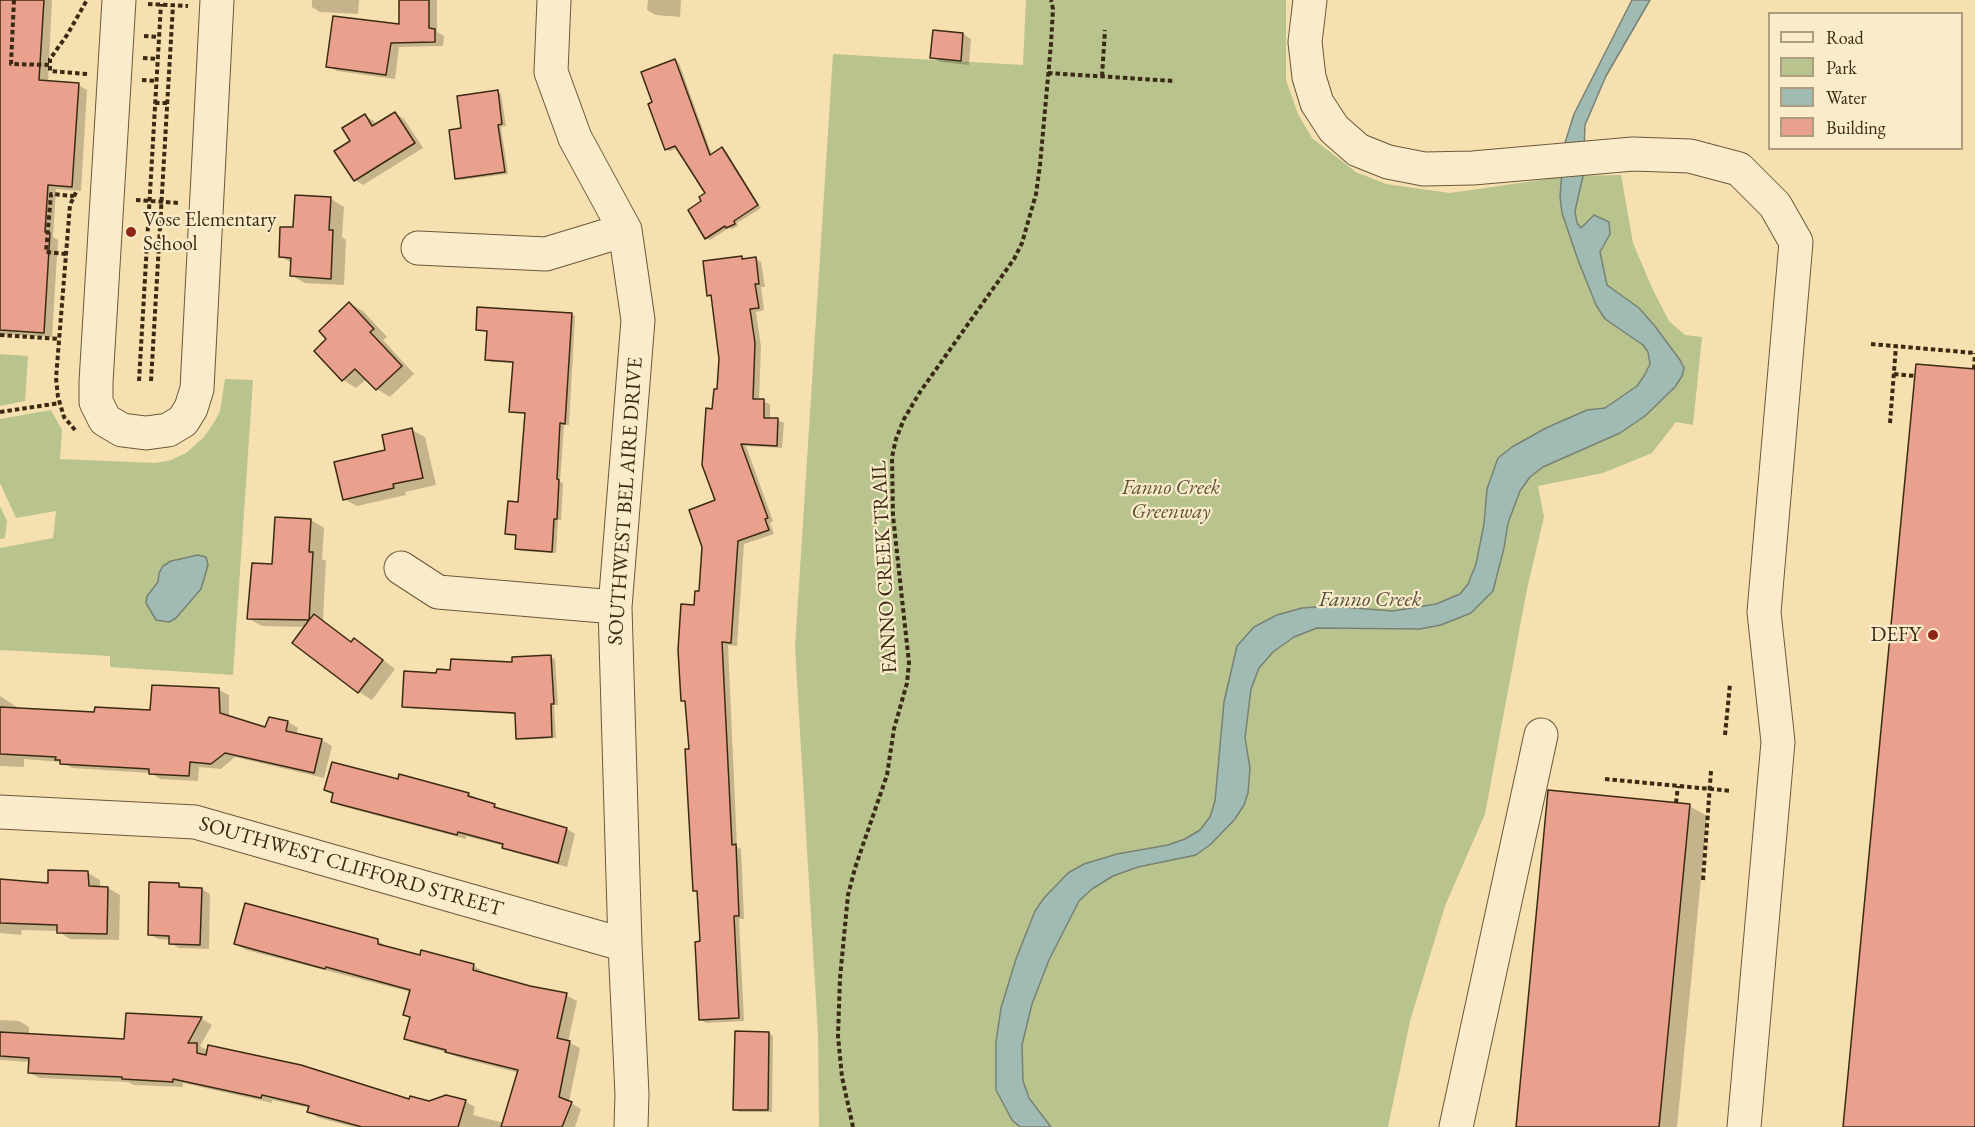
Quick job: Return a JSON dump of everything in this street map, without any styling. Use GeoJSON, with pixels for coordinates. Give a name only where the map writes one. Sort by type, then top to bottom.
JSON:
{"type":"FeatureCollection","features":[{"type":"Feature","properties":{"kind":"street","name":"SOUTHWEST BEL AIRE DRIVE"},"geometry":{"type":"LineString","coordinates":[[554,0],[551,72],[575,138],[625,230],[638,320],[615,607],[632,1094],[631,1127]]}},
{"type":"Feature","properties":{"kind":"street"},"geometry":{"type":"LineString","coordinates":[[1310,0],[1305,42],[1309,77],[1314,95],[1334,129],[1358,150],[1388,162],[1424,169],[1473,168],[1543,160],[1634,154],[1690,156],[1739,169],[1774,205],[1796,242],[1764,612],[1778,742],[1744,1127]]}},
{"type":"Feature","properties":{"kind":"street"},"geometry":{"type":"LineString","coordinates":[[104,3],[96,402],[105,420],[122,430],[146,434],[168,430],[183,421],[191,408],[197,389],[216,4]]}},
{"type":"Feature","properties":{"kind":"street"},"geometry":{"type":"LineString","coordinates":[[418,248],[546,254],[625,230]]}},
{"type":"Feature","properties":{"kind":"street"},"geometry":{"type":"LineString","coordinates":[[401,568],[438,592],[615,607]]}},
{"type":"Feature","properties":{"kind":"street"},"geometry":{"type":"LineString","coordinates":[[1456,1127],[1541,735]]}},
{"type":"Feature","properties":{"kind":"street","name":"SOUTHWEST CLIFFORD STREET"},"geometry":{"type":"LineString","coordinates":[[0,812],[195,822],[625,945]]}},
{"type":"Feature","properties":{"kind":"path"},"geometry":{"type":"LineString","coordinates":[[14,0],[11,64],[50,65]]}},
{"type":"Feature","properties":{"kind":"path","name":"FANNO CREEK TRAIL"},"geometry":{"type":"LineString","coordinates":[[853,1127],[842,1077],[838,1036],[840,978],[849,895],[855,868],[886,775],[894,729],[907,683],[909,663],[893,516],[892,457],[904,418],[1014,259],[1022,243],[1036,194],[1048,74],[1053,9],[1051,0]]}},
{"type":"Feature","properties":{"kind":"path"},"geometry":{"type":"LineString","coordinates":[[89,74],[50,71],[50,59],[67,35],[104,3],[216,4]]}},
{"type":"Feature","properties":{"kind":"path"},"geometry":{"type":"LineString","coordinates":[[140,381],[161,4]]}},
{"type":"Feature","properties":{"kind":"path"},"geometry":{"type":"LineString","coordinates":[[151,381],[173,5]]}},
{"type":"Feature","properties":{"kind":"path"},"geometry":{"type":"LineString","coordinates":[[1102,76],[1105,30]]}},
{"type":"Feature","properties":{"kind":"path"},"geometry":{"type":"LineString","coordinates":[[88,85],[90,63]]}},
{"type":"Feature","properties":{"kind":"path"},"geometry":{"type":"LineString","coordinates":[[1048,74],[1174,81]]}},
{"type":"Feature","properties":{"kind":"path"},"geometry":{"type":"LineString","coordinates":[[155,103],[167,103]]}},
{"type":"Feature","properties":{"kind":"path"},"geometry":{"type":"LineString","coordinates":[[78,186],[70,205],[56,378],[64,417],[79,435]]}},
{"type":"Feature","properties":{"kind":"path"},"geometry":{"type":"LineString","coordinates":[[144,300],[156,301]]}},
{"type":"Feature","properties":{"kind":"path"},"geometry":{"type":"LineString","coordinates":[[0,335],[59,339]]}},
{"type":"Feature","properties":{"kind":"path"},"geometry":{"type":"LineString","coordinates":[[1871,344],[1975,353],[1974,369]]}},
{"type":"Feature","properties":{"kind":"path"},"geometry":{"type":"LineString","coordinates":[[1890,423],[1896,346]]}},
{"type":"Feature","properties":{"kind":"path"},"geometry":{"type":"LineString","coordinates":[[1894,374],[1915,376]]}},
{"type":"Feature","properties":{"kind":"path"},"geometry":{"type":"LineString","coordinates":[[0,412],[60,403]]}},
{"type":"Feature","properties":{"kind":"path"},"geometry":{"type":"LineString","coordinates":[[1725,735],[1730,684]]}},
{"type":"Feature","properties":{"kind":"path"},"geometry":{"type":"LineString","coordinates":[[1703,880],[1711,771]]}},
{"type":"Feature","properties":{"kind":"path"},"geometry":{"type":"LineString","coordinates":[[1605,779],[1732,791]]}},
{"type":"Feature","properties":{"kind":"path"},"geometry":{"type":"LineString","coordinates":[[1676,803],[1678,786]]}},
{"type":"Feature","properties":{"kind":"green space","name":"Fanno Creek Greenway"},"geometry":{"type":"Polygon","coordinates":[[[1026,0],[1286,0],[1286,80],[1298,114],[1312,138],[1356,172],[1386,184],[1450,193],[1568,176],[1621,175],[1633,243],[1652,288],[1669,321],[1685,335],[1702,337],[1693,425],[1676,422],[1652,453],[1603,473],[1538,486],[1544,517],[1527,589],[1485,814],[1445,906],[1410,1021],[1388,1127],[819,1127],[818,1034],[795,647],[833,54],[1023,65],[1026,0]]]}},
{"type":"Feature","properties":{"kind":"green space"},"geometry":{"type":"Polygon","coordinates":[[[0,354],[28,356],[25,401],[0,406],[0,354]]]}},
{"type":"Feature","properties":{"kind":"green space"},"geometry":{"type":"Polygon","coordinates":[[[225,379],[253,380],[233,675],[110,667],[110,656],[0,650],[0,548],[53,538],[56,511],[16,518],[0,483],[0,419],[51,410],[62,430],[60,459],[156,463],[171,460],[186,453],[204,437],[220,411],[225,379]]]}},
{"type":"Feature","properties":{"kind":"green space"},"geometry":{"type":"Polygon","coordinates":[[[0,506],[7,521],[5,538],[0,539],[0,506]]]}},
{"type":"Feature","properties":{"kind":"water"},"geometry":{"type":"Polygon","coordinates":[[[1632,0],[1650,0],[1606,76],[1585,125],[1583,176],[1575,211],[1577,223],[1581,228],[1594,215],[1609,222],[1610,234],[1600,252],[1607,285],[1639,308],[1654,325],[1680,360],[1684,368],[1682,376],[1675,387],[1645,416],[1620,433],[1543,467],[1530,477],[1520,491],[1508,523],[1493,591],[1471,613],[1441,625],[1420,629],[1317,628],[1294,637],[1273,652],[1259,668],[1251,689],[1245,738],[1250,768],[1248,793],[1235,819],[1211,844],[1196,855],[1138,867],[1113,876],[1092,889],[1079,901],[1049,960],[1032,1004],[1022,1045],[1023,1081],[1029,1098],[1051,1127],[1020,1127],[1012,1120],[996,1090],[996,1042],[1001,1008],[1016,959],[1035,911],[1068,873],[1084,864],[1185,839],[1200,830],[1210,817],[1215,801],[1224,702],[1237,646],[1254,627],[1277,615],[1302,608],[1328,606],[1393,611],[1436,604],[1460,594],[1468,584],[1476,564],[1484,524],[1487,489],[1498,458],[1512,447],[1546,428],[1587,410],[1605,408],[1637,386],[1644,376],[1650,364],[1648,352],[1643,345],[1605,319],[1596,305],[1562,213],[1560,197],[1564,146],[1574,114],[1632,0]]]}},
{"type":"Feature","properties":{"kind":"water"},"geometry":{"type":"Polygon","coordinates":[[[198,555],[206,557],[208,565],[201,589],[176,618],[169,622],[156,620],[146,603],[147,596],[158,582],[163,566],[171,561],[198,555]]]}},
{"type":"Feature","properties":{"kind":"building"},"geometry":{"type":"Polygon","coordinates":[[[0,0],[44,0],[39,80],[79,83],[72,187],[48,185],[45,232],[50,233],[44,333],[0,330],[0,0]]]}},
{"type":"Feature","properties":{"kind":"building"},"geometry":{"type":"Polygon","coordinates":[[[399,0],[429,0],[429,28],[435,29],[435,42],[391,43],[386,75],[326,67],[333,16],[399,24],[399,0]]]}},
{"type":"Feature","properties":{"kind":"building"},"geometry":{"type":"Polygon","coordinates":[[[933,30],[963,33],[961,61],[930,58],[933,30]]]}},
{"type":"Feature","properties":{"kind":"building"},"geometry":{"type":"Polygon","coordinates":[[[675,59],[710,155],[722,147],[758,205],[734,221],[735,224],[726,228],[725,226],[705,239],[688,210],[701,201],[699,197],[705,193],[675,146],[665,150],[648,104],[652,102],[641,72],[675,59]]]}},
{"type":"Feature","properties":{"kind":"building"},"geometry":{"type":"Polygon","coordinates":[[[498,90],[502,124],[498,125],[505,172],[455,179],[449,130],[461,128],[457,96],[498,90]]]}},
{"type":"Feature","properties":{"kind":"building"},"geometry":{"type":"Polygon","coordinates":[[[395,112],[415,143],[354,181],[334,151],[350,141],[342,128],[365,114],[372,126],[395,112]]]}},
{"type":"Feature","properties":{"kind":"building"},"geometry":{"type":"Polygon","coordinates":[[[295,195],[331,197],[329,230],[333,230],[331,279],[290,276],[291,258],[279,257],[280,227],[293,227],[295,195]]]}},
{"type":"Feature","properties":{"kind":"building"},"geometry":{"type":"Polygon","coordinates":[[[742,256],[742,259],[756,257],[759,284],[755,284],[759,308],[750,309],[755,343],[753,399],[764,399],[764,418],[778,418],[777,446],[741,444],[768,518],[765,519],[769,530],[738,541],[731,643],[722,642],[732,845],[736,844],[739,916],[734,916],[739,1018],[699,1020],[695,942],[700,941],[697,891],[693,891],[685,749],[689,749],[685,701],[681,701],[678,650],[681,604],[694,605],[695,591],[699,591],[702,547],[689,510],[715,500],[702,465],[706,408],[712,409],[714,389],[717,389],[719,359],[711,295],[707,296],[703,261],[742,256]]]}},
{"type":"Feature","properties":{"kind":"building"},"geometry":{"type":"Polygon","coordinates":[[[349,302],[374,329],[370,332],[402,366],[376,390],[355,369],[342,381],[314,351],[326,339],[319,331],[349,302]]]}},
{"type":"Feature","properties":{"kind":"building"},"geometry":{"type":"Polygon","coordinates":[[[477,307],[572,313],[565,424],[560,423],[557,519],[554,519],[552,552],[515,549],[516,535],[505,534],[508,501],[518,502],[525,413],[509,412],[513,362],[485,360],[487,331],[476,330],[477,307]]]}},
{"type":"Feature","properties":{"kind":"building","name":"DEFY"},"geometry":{"type":"Polygon","coordinates":[[[1916,364],[1975,369],[1975,1127],[1843,1127],[1916,364]]]}},
{"type":"Feature","properties":{"kind":"building"},"geometry":{"type":"Polygon","coordinates":[[[412,428],[423,478],[393,484],[394,488],[343,500],[334,462],[385,450],[382,435],[412,428]]]}},
{"type":"Feature","properties":{"kind":"building"},"geometry":{"type":"Polygon","coordinates":[[[275,517],[311,519],[309,552],[313,552],[309,620],[247,619],[252,563],[272,564],[275,517]]]}},
{"type":"Feature","properties":{"kind":"building"},"geometry":{"type":"Polygon","coordinates":[[[314,614],[351,642],[354,638],[383,660],[358,693],[292,643],[314,614]]]}},
{"type":"Feature","properties":{"kind":"building"},"geometry":{"type":"Polygon","coordinates":[[[551,655],[554,704],[551,704],[552,737],[516,739],[515,713],[402,707],[404,671],[436,673],[437,669],[450,670],[451,659],[512,662],[512,657],[551,655]]]}},
{"type":"Feature","properties":{"kind":"building"},"geometry":{"type":"Polygon","coordinates":[[[152,685],[219,688],[220,713],[265,727],[269,717],[288,721],[286,731],[322,739],[314,773],[225,753],[211,764],[190,762],[189,776],[149,774],[149,769],[60,764],[60,760],[55,760],[56,757],[0,754],[0,707],[94,712],[95,707],[150,710],[152,685]]]}},
{"type":"Feature","properties":{"kind":"building"},"geometry":{"type":"Polygon","coordinates":[[[332,762],[398,779],[399,774],[469,793],[468,796],[495,804],[494,807],[567,828],[558,863],[502,848],[503,844],[458,832],[457,835],[331,802],[333,793],[324,790],[332,762]]]}},
{"type":"Feature","properties":{"kind":"building"},"geometry":{"type":"Polygon","coordinates":[[[1548,790],[1690,804],[1659,1127],[1516,1127],[1548,790]]]}},
{"type":"Feature","properties":{"kind":"building"},"geometry":{"type":"Polygon","coordinates":[[[48,870],[88,871],[89,886],[108,887],[107,934],[57,933],[57,925],[0,923],[0,879],[48,883],[48,870]]]}},
{"type":"Feature","properties":{"kind":"building"},"geometry":{"type":"Polygon","coordinates":[[[149,882],[179,883],[179,887],[202,888],[200,945],[169,944],[169,936],[148,935],[149,882]]]}},
{"type":"Feature","properties":{"kind":"building"},"geometry":{"type":"Polygon","coordinates":[[[245,903],[378,939],[378,944],[420,955],[421,950],[474,964],[473,970],[530,986],[567,993],[557,1038],[570,1041],[559,1097],[572,1102],[562,1127],[501,1127],[518,1070],[404,1039],[410,1017],[403,1015],[410,990],[234,944],[245,903]]]}},
{"type":"Feature","properties":{"kind":"building"},"geometry":{"type":"Polygon","coordinates":[[[126,1013],[202,1017],[188,1043],[197,1043],[197,1053],[206,1055],[208,1045],[301,1065],[409,1099],[410,1096],[429,1101],[446,1095],[466,1100],[458,1127],[362,1127],[307,1112],[309,1106],[262,1095],[261,1098],[173,1079],[173,1082],[122,1079],[122,1077],[28,1073],[29,1058],[0,1056],[0,1032],[124,1039],[126,1013]]]}},
{"type":"Feature","properties":{"kind":"building"},"geometry":{"type":"Polygon","coordinates":[[[735,1031],[769,1032],[768,1110],[733,1110],[735,1031]]]}},
{"type":"Feature","properties":{"kind":"place","name":"Vose Elementary School"},"geometry":{"type":"Point","coordinates":[131,232]}},
{"type":"Feature","properties":{"kind":"place","name":"DEFY"},"geometry":{"type":"Point","coordinates":[1933,635]}},
{"type":"Feature","properties":{"kind":"water label","name":"Fanno Creek"},"geometry":{"type":"Point","coordinates":[1370,600]}}]}
